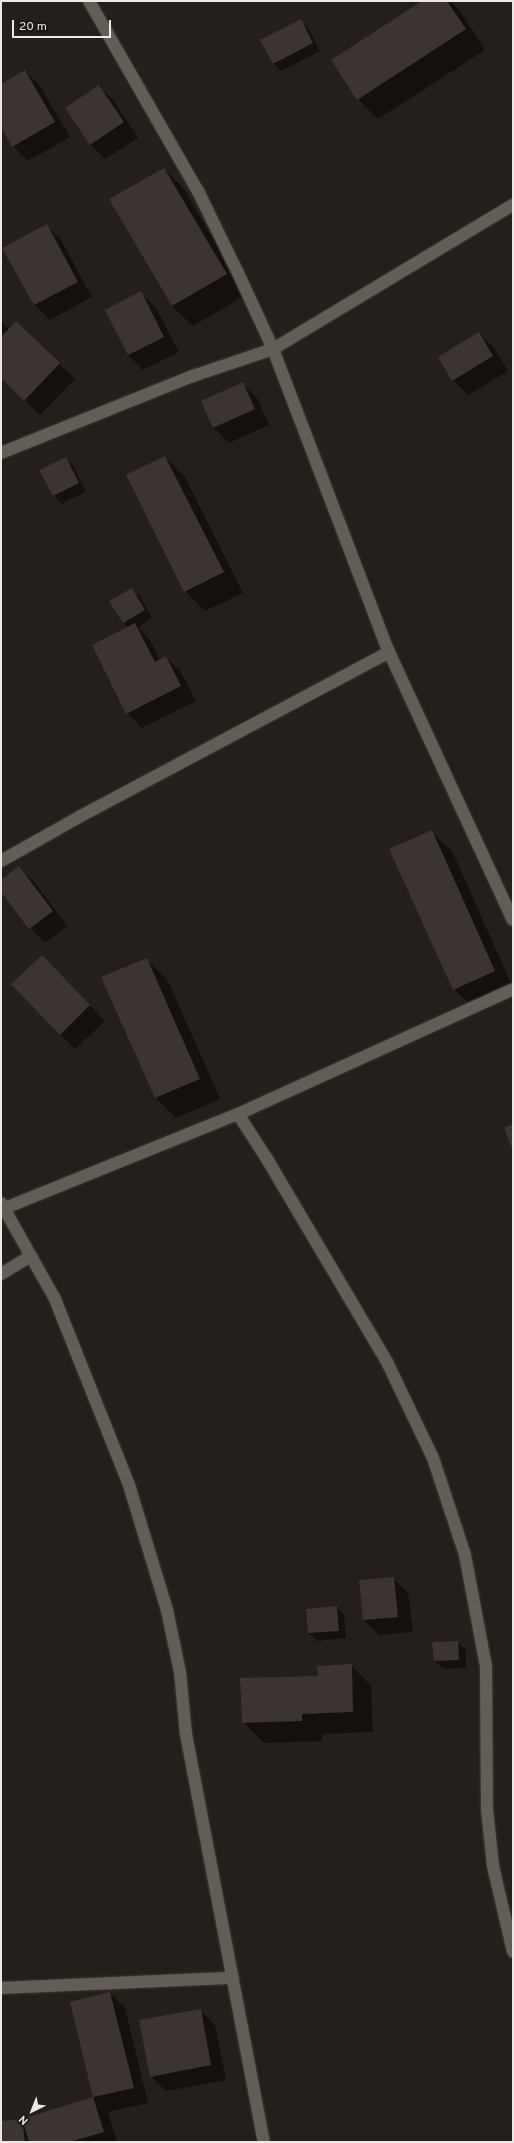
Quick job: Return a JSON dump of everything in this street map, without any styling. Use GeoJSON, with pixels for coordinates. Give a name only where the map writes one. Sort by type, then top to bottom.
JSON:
{"type":"FeatureCollection","features":[{"type":"Feature","properties":{"kind":"street"},"geometry":{"type":"LineString","coordinates":[[88,1],[198,191],[273,349],[389,652],[513,920]]}},
{"type":"Feature","properties":{"kind":"street"},"geometry":{"type":"LineString","coordinates":[[1,453],[194,376],[273,349],[513,206]]}},
{"type":"Feature","properties":{"kind":"street"},"geometry":{"type":"LineString","coordinates":[[1,861],[79,817],[389,652]]}},
{"type":"Feature","properties":{"kind":"street"},"geometry":{"type":"LineString","coordinates":[[264,2142],[186,1734],[180,1672],[167,1610],[129,1485],[54,1300],[3,1205],[238,1114],[513,989]]}},
{"type":"Feature","properties":{"kind":"street"},"geometry":{"type":"LineString","coordinates":[[238,1114],[267,1159],[386,1362],[436,1465],[465,1555],[486,1666],[487,1809],[493,1866],[513,1952]]}},
{"type":"Feature","properties":{"kind":"street"},"geometry":{"type":"LineString","coordinates":[[1,1274],[31,1256]]}},
{"type":"Feature","properties":{"kind":"street"},"geometry":{"type":"LineString","coordinates":[[1,1988],[233,1978]]}},
{"type":"Feature","properties":{"kind":"building"},"geometry":{"type":"Polygon","coordinates":[[[422,1],[447,1],[466,29],[357,100],[331,60],[422,1]]]}},
{"type":"Feature","properties":{"kind":"building"},"geometry":{"type":"Polygon","coordinates":[[[301,19],[313,43],[273,64],[260,40],[301,19]]]}},
{"type":"Feature","properties":{"kind":"building"},"geometry":{"type":"Polygon","coordinates":[[[25,70],[55,122],[12,147],[1,126],[1,84],[25,70]]]}},
{"type":"Feature","properties":{"kind":"building"},"geometry":{"type":"Polygon","coordinates":[[[99,85],[124,122],[90,145],[65,108],[99,85]]]}},
{"type":"Feature","properties":{"kind":"building"},"geometry":{"type":"Polygon","coordinates":[[[164,168],[227,274],[172,306],[109,199],[164,168]]]}},
{"type":"Feature","properties":{"kind":"building"},"geometry":{"type":"Polygon","coordinates":[[[47,224],[78,282],[34,305],[2,248],[47,224]]]}},
{"type":"Feature","properties":{"kind":"building"},"geometry":{"type":"Polygon","coordinates":[[[141,291],[164,337],[128,355],[105,310],[141,291]]]}},
{"type":"Feature","properties":{"kind":"building"},"geometry":{"type":"Polygon","coordinates":[[[16,321],[60,363],[24,401],[1,378],[1,337],[16,321]]]}},
{"type":"Feature","properties":{"kind":"building"},"geometry":{"type":"Polygon","coordinates":[[[479,332],[493,356],[452,381],[438,357],[479,332]]]}},
{"type":"Feature","properties":{"kind":"building"},"geometry":{"type":"Polygon","coordinates":[[[243,382],[255,409],[213,428],[201,401],[243,382]]]}},
{"type":"Feature","properties":{"kind":"building"},"geometry":{"type":"Polygon","coordinates":[[[165,456],[224,572],[184,592],[126,475],[165,456]]]}},
{"type":"Feature","properties":{"kind":"building"},"geometry":{"type":"Polygon","coordinates":[[[66,457],[79,483],[53,496],[39,470],[66,457]]]}},
{"type":"Feature","properties":{"kind":"building"},"geometry":{"type":"Polygon","coordinates":[[[132,588],[145,610],[123,623],[109,601],[132,588]]]}},
{"type":"Feature","properties":{"kind":"building"},"geometry":{"type":"Polygon","coordinates":[[[135,623],[155,662],[166,656],[181,686],[126,714],[92,645],[135,623]]]}},
{"type":"Feature","properties":{"kind":"building"},"geometry":{"type":"Polygon","coordinates":[[[432,830],[495,971],[453,990],[389,849],[432,830]]]}},
{"type":"Feature","properties":{"kind":"building"},"geometry":{"type":"Polygon","coordinates":[[[19,866],[53,911],[29,929],[1,892],[1,880],[19,866]]]}},
{"type":"Feature","properties":{"kind":"building"},"geometry":{"type":"Polygon","coordinates":[[[42,955],[90,1005],[60,1035],[11,984],[42,955]]]}},
{"type":"Feature","properties":{"kind":"building"},"geometry":{"type":"Polygon","coordinates":[[[147,958],[200,1079],[155,1098],[101,977],[147,958]]]}},
{"type":"Feature","properties":{"kind":"building"},"geometry":{"type":"Polygon","coordinates":[[[513,1124],[513,1151],[504,1128],[513,1124]]]}},
{"type":"Feature","properties":{"kind":"building"},"geometry":{"type":"Polygon","coordinates":[[[394,1577],[398,1617],[363,1620],[359,1580],[394,1577]]]}},
{"type":"Feature","properties":{"kind":"building"},"geometry":{"type":"Polygon","coordinates":[[[337,1606],[339,1631],[308,1633],[306,1609],[337,1606]]]}},
{"type":"Feature","properties":{"kind":"building"},"geometry":{"type":"Polygon","coordinates":[[[458,1641],[459,1660],[434,1661],[432,1642],[458,1641]]]}},
{"type":"Feature","properties":{"kind":"building"},"geometry":{"type":"Polygon","coordinates":[[[352,1664],[353,1712],[302,1714],[302,1721],[242,1723],[240,1678],[318,1676],[317,1666],[352,1664]]]}},
{"type":"Feature","properties":{"kind":"building"},"geometry":{"type":"Polygon","coordinates":[[[110,1992],[134,2088],[93,2097],[70,2002],[110,1992]]]}},
{"type":"Feature","properties":{"kind":"building"},"geometry":{"type":"Polygon","coordinates":[[[201,2009],[211,2065],[150,2077],[139,2020],[201,2009]]]}},
{"type":"Feature","properties":{"kind":"building"},"geometry":{"type":"Polygon","coordinates":[[[93,2097],[104,2132],[69,2142],[29,2142],[22,2119],[93,2097]]]}},
{"type":"Feature","properties":{"kind":"building"},"geometry":{"type":"Polygon","coordinates":[[[22,2119],[25,2142],[2,2142],[1,2121],[22,2119]]]}}]}
